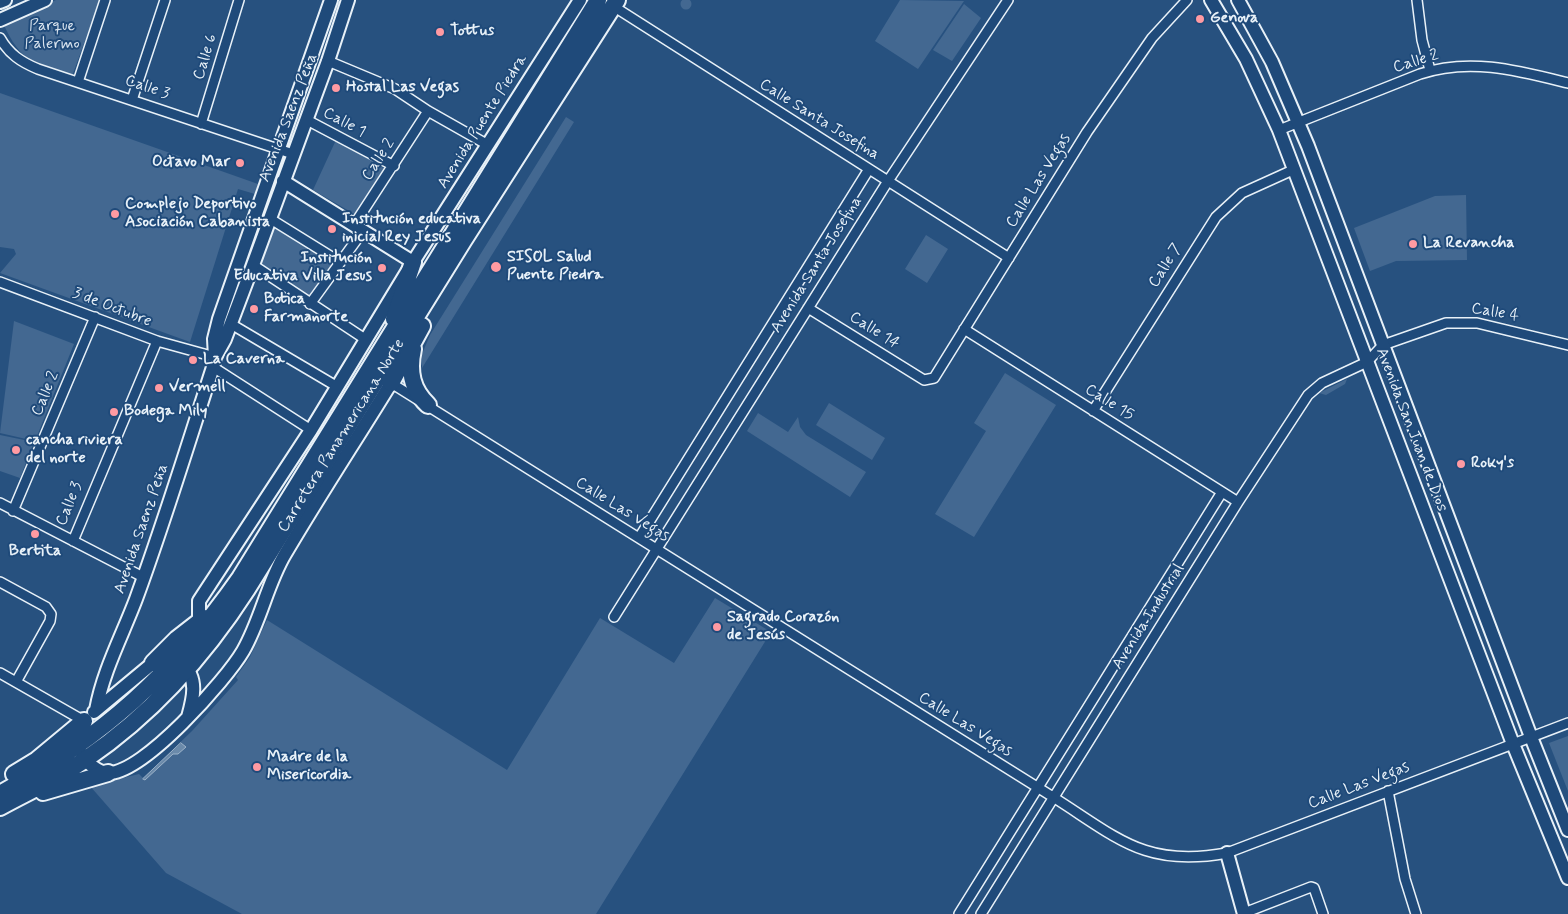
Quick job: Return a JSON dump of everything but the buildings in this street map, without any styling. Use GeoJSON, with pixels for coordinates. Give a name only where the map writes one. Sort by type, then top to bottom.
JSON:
{"type":"FeatureCollection","features":[{"type":"Feature","properties":{"kind":"highway","name":"Carretera Panamericana Norte"},"geometry":{"type":"LineString","coordinates":[[182,665],[247,589],[609,2]]}},
{"type":"Feature","properties":{"kind":"highway","name":"Carretera Panamericana Norte"},"geometry":{"type":"LineString","coordinates":[[1,802],[148,710],[182,665],[223,604],[390,336],[609,2]]}},
{"type":"Feature","properties":{"kind":"highway"},"geometry":{"type":"LineString","coordinates":[[391,383],[416,338],[463,241]]}},
{"type":"Feature","properties":{"kind":"highway"},"geometry":{"type":"LineString","coordinates":[[390,336],[396,309],[413,262]]}},
{"type":"Feature","properties":{"kind":"highway"},"geometry":{"type":"LineString","coordinates":[[416,338],[411,360],[411,375],[417,394],[428,405]]}},
{"type":"Feature","properties":{"kind":"highway"},"geometry":{"type":"LineString","coordinates":[[153,663],[177,639],[223,604]]}},
{"type":"Feature","properties":{"kind":"highway"},"geometry":{"type":"LineString","coordinates":[[0,782],[37,760],[95,708]]}},
{"type":"Feature","properties":{"kind":"highway"},"geometry":{"type":"LineString","coordinates":[[1,802],[108,773]]}},
{"type":"Feature","properties":{"kind":"main road"},"geometry":{"type":"LineString","coordinates":[[0,2],[5,0]]}},
{"type":"Feature","properties":{"kind":"main road"},"geometry":{"type":"LineString","coordinates":[[0,20],[45,0]]}},
{"type":"Feature","properties":{"kind":"main road","name":"Avenida Saenz Peña"},"geometry":{"type":"LineString","coordinates":[[214,362],[214,339],[219,319],[277,149],[331,0]]}},
{"type":"Feature","properties":{"kind":"main road","name":"Avenida Saenz Peña"},"geometry":{"type":"LineString","coordinates":[[82,752],[79,737],[95,708],[100,684],[143,577],[171,499],[214,362],[231,324],[307,120],[348,0]]}},
{"type":"Feature","properties":{"kind":"main road","name":"Avenida Puente Piedra"},"geometry":{"type":"LineString","coordinates":[[199,622],[199,601],[311,430],[413,262],[580,0]]}},
{"type":"Feature","properties":{"kind":"main road","name":"Avenida San Juan de Dios"},"geometry":{"type":"LineString","coordinates":[[1211,0],[1246,59],[1289,154],[1513,744],[1568,878]]}},
{"type":"Feature","properties":{"kind":"main road","name":"Avenida San Juan de Dios"},"geometry":{"type":"LineString","coordinates":[[1238,0],[1272,62],[1308,146],[1531,737],[1568,830]]}},
{"type":"Feature","properties":{"kind":"main road"},"geometry":{"type":"LineString","coordinates":[[325,20],[340,26]]}},
{"type":"Feature","properties":{"kind":"main road"},"geometry":{"type":"LineString","coordinates":[[1289,154],[1308,146]]}},
{"type":"Feature","properties":{"kind":"main road"},"geometry":{"type":"LineString","coordinates":[[283,181],[413,262]]}},
{"type":"Feature","properties":{"kind":"main road"},"geometry":{"type":"LineString","coordinates":[[82,752],[99,770],[108,773],[125,768],[140,760],[188,717],[224,678],[240,657],[256,626],[279,564],[391,383]]}},
{"type":"Feature","properties":{"kind":"main road"},"geometry":{"type":"LineString","coordinates":[[95,708],[153,663],[164,659],[182,665],[193,681],[194,691],[188,717]]}},
{"type":"Feature","properties":{"kind":"main road"},"geometry":{"type":"LineString","coordinates":[[1227,853],[1244,913]]}},
{"type":"Feature","properties":{"kind":"street"},"geometry":{"type":"LineString","coordinates":[[78,82],[105,0]]}},
{"type":"Feature","properties":{"kind":"street"},"geometry":{"type":"LineString","coordinates":[[132,100],[165,0]]}},
{"type":"Feature","properties":{"kind":"street","name":"Calle 6"},"geometry":{"type":"LineString","coordinates":[[201,124],[239,0]]}},
{"type":"Feature","properties":{"kind":"street","name":"Avenida Santa Josefina"},"geometry":{"type":"LineString","coordinates":[[614,617],[888,181],[1008,0]]}},
{"type":"Feature","properties":{"kind":"street","name":"Calle Las Vegas"},"geometry":{"type":"LineString","coordinates":[[924,380],[934,378],[1088,132],[1147,46],[1187,0]]}},
{"type":"Feature","properties":{"kind":"street"},"geometry":{"type":"LineString","coordinates":[[1417,0],[1422,40],[1430,70]]}},
{"type":"Feature","properties":{"kind":"street","name":"Calle Santa Josefina"},"geometry":{"type":"LineString","coordinates":[[609,2],[1009,258]]}},
{"type":"Feature","properties":{"kind":"street","name":"Calle 3"},"geometry":{"type":"LineString","coordinates":[[0,38],[10,52],[22,62],[293,154]]}},
{"type":"Feature","properties":{"kind":"street"},"geometry":{"type":"LineString","coordinates":[[328,60],[395,89],[428,111],[488,145]]}},
{"type":"Feature","properties":{"kind":"street","name":"Calle 2"},"geometry":{"type":"LineString","coordinates":[[1279,130],[1430,70],[1466,66],[1502,68],[1568,83]]}},
{"type":"Feature","properties":{"kind":"street","name":"Calle 2"},"geometry":{"type":"LineString","coordinates":[[310,304],[340,262],[394,166],[428,111]]}},
{"type":"Feature","properties":{"kind":"street","name":"Calle 1"},"geometry":{"type":"LineString","coordinates":[[307,120],[394,166]]}},
{"type":"Feature","properties":{"kind":"street","name":"Avenida Santa Josefina"},"geometry":{"type":"LineString","coordinates":[[639,538],[869,169]]}},
{"type":"Feature","properties":{"kind":"street","name":"Calle 7"},"geometry":{"type":"LineString","coordinates":[[1093,410],[1216,217],[1242,193],[1295,169]]}},
{"type":"Feature","properties":{"kind":"street"},"geometry":{"type":"LineString","coordinates":[[270,218],[340,262]]}},
{"type":"Feature","properties":{"kind":"street"},"geometry":{"type":"LineString","coordinates":[[253,265],[366,339]]}},
{"type":"Feature","properties":{"kind":"street","name":"3 de Octubre"},"geometry":{"type":"LineString","coordinates":[[0,282],[214,362],[311,430]]}},
{"type":"Feature","properties":{"kind":"street","name":"Calle 14"},"geometry":{"type":"LineString","coordinates":[[808,308],[924,380]]}},
{"type":"Feature","properties":{"kind":"street","name":"Calle 2"},"geometry":{"type":"LineString","coordinates":[[14,511],[95,316]]}},
{"type":"Feature","properties":{"kind":"street","name":"Calle 4"},"geometry":{"type":"LineString","coordinates":[[1367,362],[1383,345],[1432,326],[1460,322],[1494,326],[1568,345]]}},
{"type":"Feature","properties":{"kind":"street"},"geometry":{"type":"LineString","coordinates":[[231,324],[336,386]]}},
{"type":"Feature","properties":{"kind":"street","name":"Calle 15"},"geometry":{"type":"LineString","coordinates":[[964,329],[1238,502]]}},
{"type":"Feature","properties":{"kind":"street","name":"Calle 3"},"geometry":{"type":"LineString","coordinates":[[73,541],[157,340]]}},
{"type":"Feature","properties":{"kind":"street","name":"Avenida Industrial"},"geometry":{"type":"LineString","coordinates":[[981,914],[1238,502],[1308,396],[1322,383],[1367,362]]}},
{"type":"Feature","properties":{"kind":"street","name":"Calle Las Vegas"},"geometry":{"type":"LineString","coordinates":[[391,383],[1137,849],[1177,858],[1199,858],[1227,853],[1568,723]]}},
{"type":"Feature","properties":{"kind":"street"},"geometry":{"type":"LineString","coordinates":[[959,914],[1222,492]]}},
{"type":"Feature","properties":{"kind":"street"},"geometry":{"type":"LineString","coordinates":[[0,503],[143,577]]}},
{"type":"Feature","properties":{"kind":"street"},"geometry":{"type":"LineString","coordinates":[[0,582],[46,607],[51,614],[50,621],[16,682]]}},
{"type":"Feature","properties":{"kind":"street"},"geometry":{"type":"LineString","coordinates":[[0,673],[16,682],[95,708]]}},
{"type":"Feature","properties":{"kind":"street"},"geometry":{"type":"LineString","coordinates":[[1388,791],[1405,878],[1416,914]]}},
{"type":"Feature","properties":{"kind":"street"},"geometry":{"type":"LineString","coordinates":[[1244,913],[1311,887],[1314,888],[1322,914]]}},
{"type":"Feature","properties":{"kind":"green space"},"geometry":{"type":"Polygon","coordinates":[[[686,-2],[692,4],[686,10],[680,4],[686,-2]]]}},
{"type":"Feature","properties":{"kind":"green space","name":"Parque Palermo"},"geometry":{"type":"Polygon","coordinates":[[[56,0],[100,0],[72,76],[30,60],[16,46],[3,23],[56,0]]]}},
{"type":"Feature","properties":{"kind":"green space"},"geometry":{"type":"Polygon","coordinates":[[[900,0],[964,1],[918,69],[875,41],[900,0]]]}},
{"type":"Feature","properties":{"kind":"green space"},"geometry":{"type":"Polygon","coordinates":[[[964,4],[981,18],[952,61],[933,50],[964,4]]]}},
{"type":"Feature","properties":{"kind":"green space","name":"Complejo Deportivo Asociación Cabanista"},"geometry":{"type":"Polygon","coordinates":[[[0,93],[258,184],[255,194],[238,189],[190,342],[0,273],[16,254],[14,249],[0,247],[0,93]]]}},
{"type":"Feature","properties":{"kind":"green space"},"geometry":{"type":"Polygon","coordinates":[[[566,117],[574,122],[422,368],[422,354],[430,335],[566,117]]]}},
{"type":"Feature","properties":{"kind":"green space"},"geometry":{"type":"Polygon","coordinates":[[[336,140],[385,169],[356,215],[313,190],[336,140]]]}},
{"type":"Feature","properties":{"kind":"green space","name":"La Revancha"},"geometry":{"type":"Polygon","coordinates":[[[1466,195],[1467,260],[1396,261],[1370,271],[1354,228],[1435,196],[1466,195]]]}},
{"type":"Feature","properties":{"kind":"green space"},"geometry":{"type":"Polygon","coordinates":[[[266,216],[343,263],[314,304],[248,263],[266,216]]]}},
{"type":"Feature","properties":{"kind":"green space"},"geometry":{"type":"Polygon","coordinates":[[[926,235],[948,249],[927,283],[905,269],[926,235]]]}},
{"type":"Feature","properties":{"kind":"green space"},"geometry":{"type":"Polygon","coordinates":[[[14,321],[74,344],[35,441],[0,433],[14,321]]]}},
{"type":"Feature","properties":{"kind":"green space"},"geometry":{"type":"Polygon","coordinates":[[[1005,373],[1056,405],[974,537],[935,514],[986,431],[974,423],[1005,373]]]}},
{"type":"Feature","properties":{"kind":"green space"},"geometry":{"type":"Polygon","coordinates":[[[1347,379],[1345,384],[1326,395],[1319,393],[1347,379]]]}},
{"type":"Feature","properties":{"kind":"green space"},"geometry":{"type":"Polygon","coordinates":[[[829,403],[885,438],[872,460],[816,425],[829,403]]]}},
{"type":"Feature","properties":{"kind":"green space"},"geometry":{"type":"Polygon","coordinates":[[[758,413],[788,432],[798,417],[800,427],[806,435],[866,472],[850,497],[747,431],[758,413]]]}},
{"type":"Feature","properties":{"kind":"green space","name":"cancha riviera del norte"},"geometry":{"type":"Polygon","coordinates":[[[0,435],[34,442],[20,478],[0,471],[0,435]]]}},
{"type":"Feature","properties":{"kind":"green space"},"geometry":{"type":"Polygon","coordinates":[[[715,598],[771,632],[596,914],[242,914],[166,873],[90,786],[139,774],[143,778],[192,731],[238,680],[236,677],[250,657],[267,620],[507,770],[600,618],[674,663],[715,598]]]}},
{"type":"Feature","properties":{"kind":"green space"},"geometry":{"type":"Polygon","coordinates":[[[1568,736],[1568,791],[1549,743],[1568,736]]]}},
{"type":"Feature","properties":{"kind":"shaded area"},"geometry":{"type":"Polygon","coordinates":[[[181,743],[186,747],[178,754],[173,754],[145,780],[143,779],[181,743]]]}},
{"type":"Feature","properties":{"kind":"place","name":"Genova"},"geometry":{"type":"Point","coordinates":[1200,19]}},
{"type":"Feature","properties":{"kind":"place","name":"Tottus"},"geometry":{"type":"Point","coordinates":[440,32]}},
{"type":"Feature","properties":{"kind":"place","name":"Hostal Las Vegas"},"geometry":{"type":"Point","coordinates":[336,88]}},
{"type":"Feature","properties":{"kind":"place","name":"Octavo Mar"},"geometry":{"type":"Point","coordinates":[240,163]}},
{"type":"Feature","properties":{"kind":"place","name":"Complejo Deportivo Asociación Cabanista"},"geometry":{"type":"Point","coordinates":[115,214]}},
{"type":"Feature","properties":{"kind":"place","name":"Institución educativa inicial Rey Jesus"},"geometry":{"type":"Point","coordinates":[332,229]}},
{"type":"Feature","properties":{"kind":"place","name":"La Revancha"},"geometry":{"type":"Point","coordinates":[1413,244]}},
{"type":"Feature","properties":{"kind":"place","name":"SISOL Salud Puente Piedra"},"geometry":{"type":"Point","coordinates":[496,267]}},
{"type":"Feature","properties":{"kind":"place","name":"Institución Educativa Villa Jesus"},"geometry":{"type":"Point","coordinates":[382,268]}},
{"type":"Feature","properties":{"kind":"place","name":"Botica Farmanorte"},"geometry":{"type":"Point","coordinates":[254,309]}},
{"type":"Feature","properties":{"kind":"place","name":"La Caverna"},"geometry":{"type":"Point","coordinates":[193,360]}},
{"type":"Feature","properties":{"kind":"place","name":"Vermell"},"geometry":{"type":"Point","coordinates":[159,388]}},
{"type":"Feature","properties":{"kind":"place","name":"Bodega Mily"},"geometry":{"type":"Point","coordinates":[114,412]}},
{"type":"Feature","properties":{"kind":"place","name":"cancha riviera del norte"},"geometry":{"type":"Point","coordinates":[16,450]}},
{"type":"Feature","properties":{"kind":"place","name":"Roky's"},"geometry":{"type":"Point","coordinates":[1461,464]}},
{"type":"Feature","properties":{"kind":"place","name":"Bertita"},"geometry":{"type":"Point","coordinates":[35,534]}},
{"type":"Feature","properties":{"kind":"place","name":"Sagrado Corazón de Jesús"},"geometry":{"type":"Point","coordinates":[717,627]}},
{"type":"Feature","properties":{"kind":"place","name":"Madre de la Misericordia"},"geometry":{"type":"Point","coordinates":[257,767]}}]}
